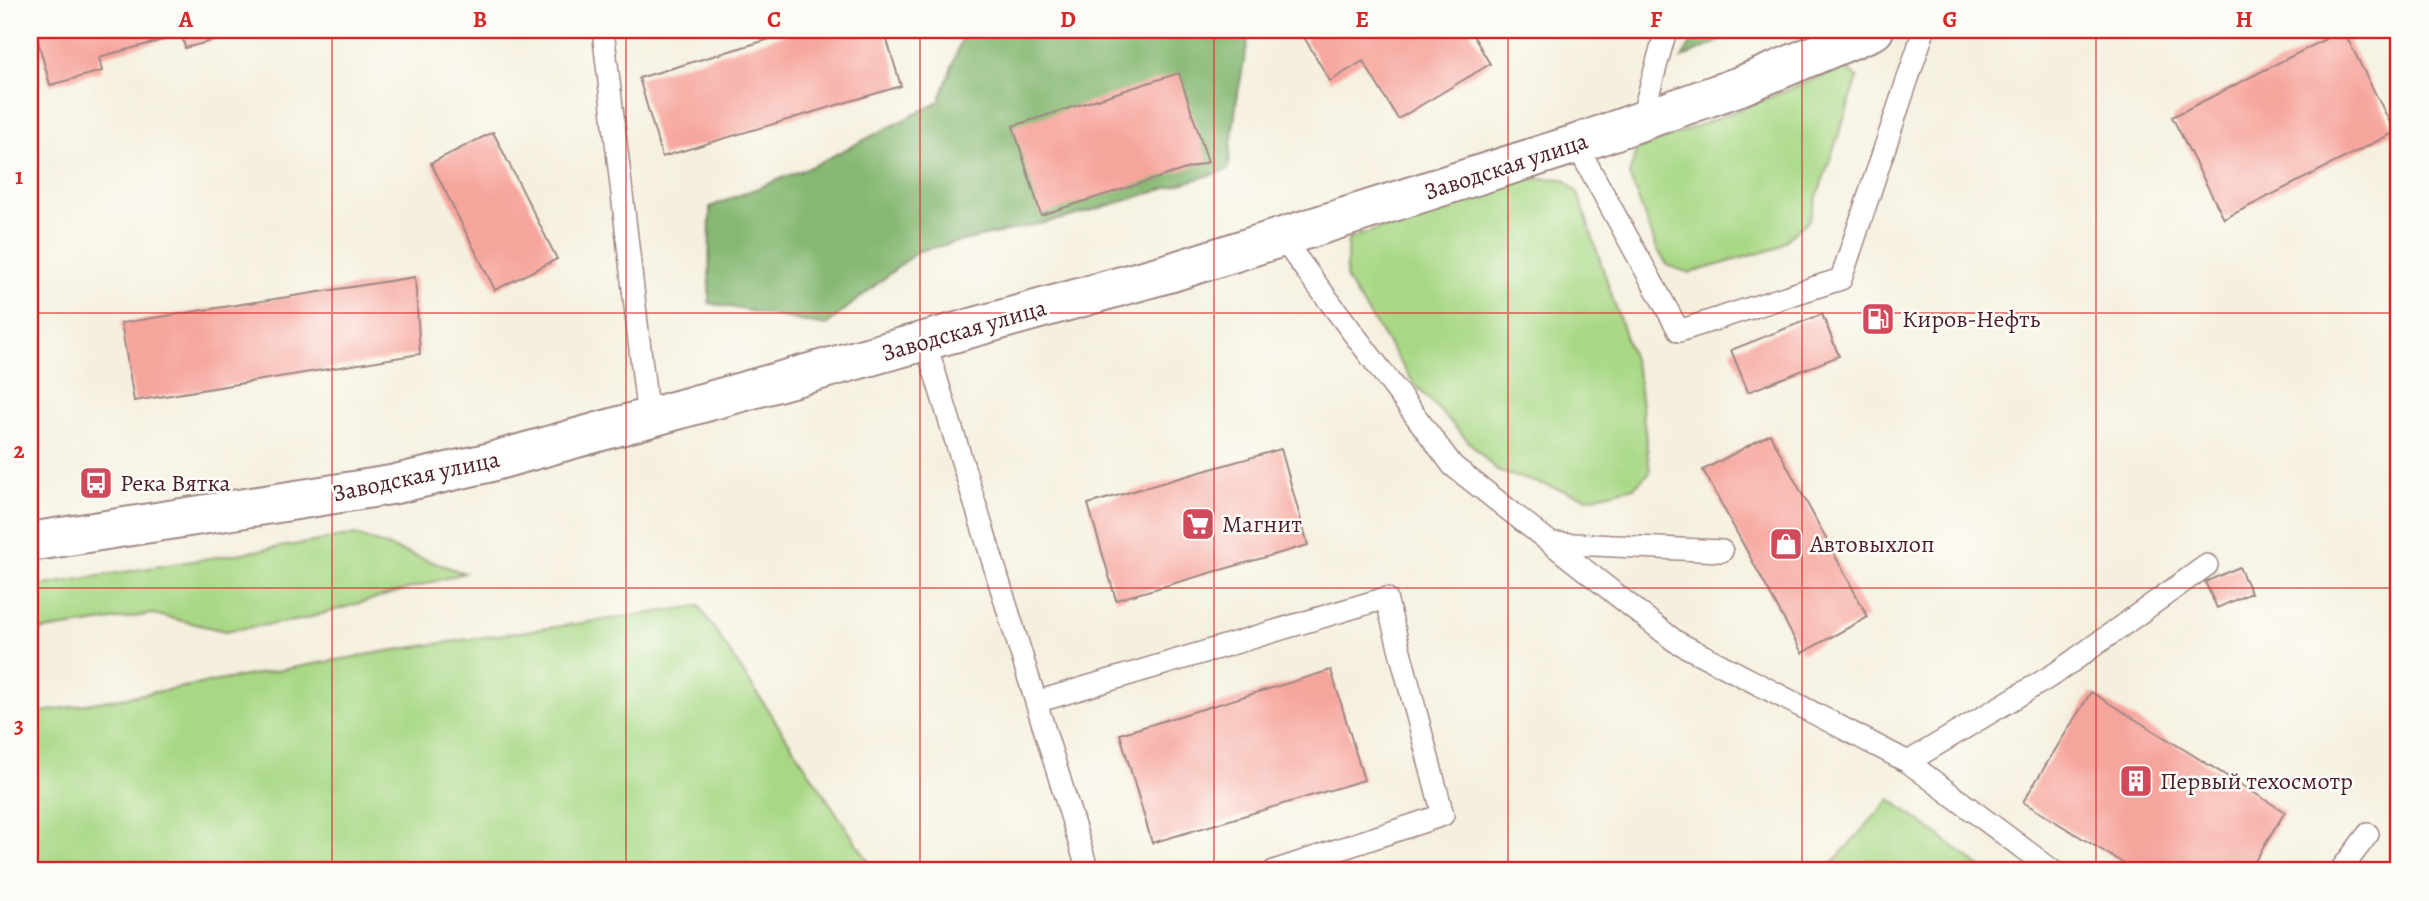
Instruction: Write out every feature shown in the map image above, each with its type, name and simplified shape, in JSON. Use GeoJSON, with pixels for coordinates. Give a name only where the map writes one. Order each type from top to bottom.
{"type":"FeatureCollection","features":[{"type":"Feature","properties":{"kind":"street","name":"Заводская улица"},"geometry":{"type":"LineString","coordinates":[[30,542],[391,485],[487,463],[1172,272],[1576,145],[1740,86],[1874,30]]}},
{"type":"Feature","properties":{"kind":"lane"},"geometry":{"type":"LineString","coordinates":[[603,30],[648,418]]}},
{"type":"Feature","properties":{"kind":"lane"},"geometry":{"type":"LineString","coordinates":[[1641,121],[1666,30]]}},
{"type":"Feature","properties":{"kind":"lane"},"geometry":{"type":"LineString","coordinates":[[1576,145],[1679,331],[1841,279],[1924,30]]}},
{"type":"Feature","properties":{"kind":"lane"},"geometry":{"type":"LineString","coordinates":[[1281,237],[1453,466],[1675,641],[1908,762],[2053,871]]}},
{"type":"Feature","properties":{"kind":"lane"},"geometry":{"type":"LineString","coordinates":[[925,341],[1088,871]]}},
{"type":"Feature","properties":{"kind":"lane"},"geometry":{"type":"LineString","coordinates":[[1551,543],[1722,551]]}},
{"type":"Feature","properties":{"kind":"lane"},"geometry":{"type":"LineString","coordinates":[[1908,762],[2056,673],[2207,565]]}},
{"type":"Feature","properties":{"kind":"lane"},"geometry":{"type":"LineString","coordinates":[[1036,702],[1386,598],[1443,815],[1274,871]]}},
{"type":"Feature","properties":{"kind":"lane"},"geometry":{"type":"LineString","coordinates":[[2340,871],[2368,834]]}},
{"type":"Feature","properties":{"kind":"green space"},"geometry":{"type":"Polygon","coordinates":[[[965,30],[1250,30],[1237,98],[1228,170],[1070,217],[918,251],[825,326],[709,303],[710,207],[815,165],[939,102],[965,30]]]}},
{"type":"Feature","properties":{"kind":"green space"},"geometry":{"type":"Polygon","coordinates":[[[1699,30],[1744,30],[1682,58],[1699,30]]]}},
{"type":"Feature","properties":{"kind":"green space"},"geometry":{"type":"Polygon","coordinates":[[[1845,67],[1858,78],[1809,220],[1777,248],[1690,273],[1668,266],[1657,249],[1629,175],[1637,150],[1845,67]]]}},
{"type":"Feature","properties":{"kind":"green space"},"geometry":{"type":"Polygon","coordinates":[[[1533,178],[1564,179],[1578,193],[1638,375],[1650,472],[1634,487],[1589,498],[1497,471],[1415,385],[1346,279],[1348,239],[1533,178]]]}},
{"type":"Feature","properties":{"kind":"green space"},"geometry":{"type":"Polygon","coordinates":[[[355,535],[464,573],[301,620],[225,631],[153,614],[30,632],[30,587],[355,535]]]}},
{"type":"Feature","properties":{"kind":"green space"},"geometry":{"type":"Polygon","coordinates":[[[699,606],[875,871],[30,871],[30,714],[388,651],[699,606]]]}},
{"type":"Feature","properties":{"kind":"green space"},"geometry":{"type":"Polygon","coordinates":[[[1890,799],[1986,871],[1825,871],[1890,799]]]}},
{"type":"Feature","properties":{"kind":"building"},"geometry":{"type":"Polygon","coordinates":[[[35,30],[233,30],[234,35],[185,48],[182,35],[99,57],[102,71],[50,85],[35,30]]]}},
{"type":"Feature","properties":{"kind":"building"},"geometry":{"type":"Polygon","coordinates":[[[800,30],[884,30],[901,86],[662,157],[639,78],[800,30]]]}},
{"type":"Feature","properties":{"kind":"building"},"geometry":{"type":"Polygon","coordinates":[[[1322,30],[1470,30],[1490,64],[1398,119],[1363,61],[1330,81],[1305,39],[1322,30]]]}},
{"type":"Feature","properties":{"kind":"building"},"geometry":{"type":"Polygon","coordinates":[[[2343,30],[2395,132],[2224,219],[2172,117],[2343,30]]]}},
{"type":"Feature","properties":{"kind":"building"},"geometry":{"type":"Polygon","coordinates":[[[1179,73],[1208,162],[1041,215],[1013,126],[1179,73]]]}},
{"type":"Feature","properties":{"kind":"building"},"geometry":{"type":"Polygon","coordinates":[[[493,132],[557,259],[495,290],[431,163],[493,132]]]}},
{"type":"Feature","properties":{"kind":"building"},"geometry":{"type":"Polygon","coordinates":[[[415,277],[420,354],[134,401],[121,323],[415,277]]]}},
{"type":"Feature","properties":{"kind":"building"},"geometry":{"type":"Polygon","coordinates":[[[1822,314],[1839,356],[1748,392],[1731,350],[1822,314]]]}},
{"type":"Feature","properties":{"kind":"building","name":"Автовыхлоп"},"geometry":{"type":"Polygon","coordinates":[[[1770,434],[1868,617],[1802,653],[1703,470],[1770,434]]]}},
{"type":"Feature","properties":{"kind":"building","name":"Магнит"},"geometry":{"type":"Polygon","coordinates":[[[1281,449],[1308,545],[1116,600],[1088,504],[1281,449]]]}},
{"type":"Feature","properties":{"kind":"building"},"geometry":{"type":"Polygon","coordinates":[[[2239,567],[2251,593],[2217,608],[2205,582],[2239,567]]]}},
{"type":"Feature","properties":{"kind":"building"},"geometry":{"type":"Polygon","coordinates":[[[1331,670],[1364,780],[1152,843],[1120,734],[1331,670]]]}},
{"type":"Feature","properties":{"kind":"building","name":"Первый техосмотр"},"geometry":{"type":"Polygon","coordinates":[[[2091,692],[2285,812],[2249,871],[2136,871],[2023,802],[2091,692]]]}},
{"type":"Feature","properties":{"kind":"place","name":"Киров-Нефть"},"geometry":{"type":"Point","coordinates":[1878,319]}},
{"type":"Feature","properties":{"kind":"place","name":"Река Вятка"},"geometry":{"type":"Point","coordinates":[96,483]}},
{"type":"Feature","properties":{"kind":"place","name":"Магнит"},"geometry":{"type":"Point","coordinates":[1198,524]}},
{"type":"Feature","properties":{"kind":"place","name":"Автовыхлоп"},"geometry":{"type":"Point","coordinates":[1786,544]}},
{"type":"Feature","properties":{"kind":"place","name":"Первый техосмотр"},"geometry":{"type":"Point","coordinates":[2136,781]}}]}
